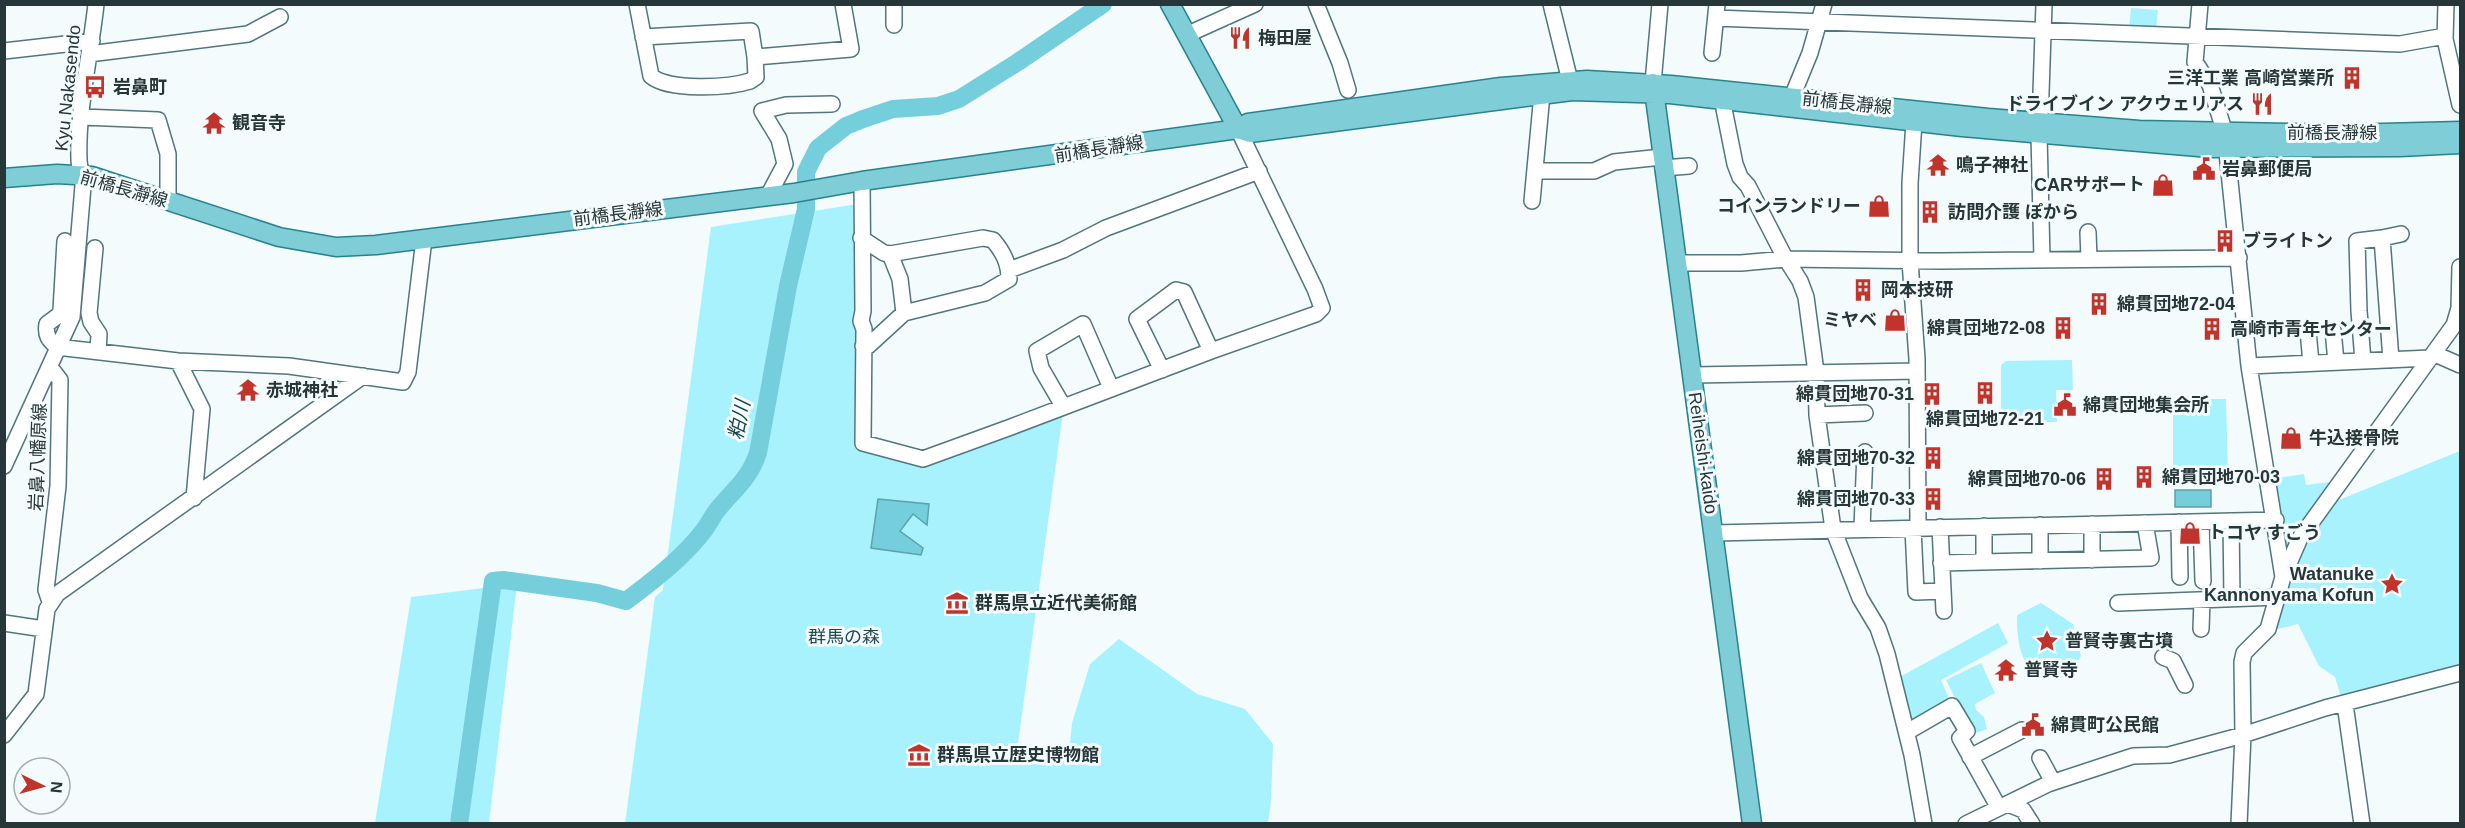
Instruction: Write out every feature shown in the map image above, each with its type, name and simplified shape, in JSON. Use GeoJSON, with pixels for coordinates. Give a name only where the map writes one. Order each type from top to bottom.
{"type":"FeatureCollection","features":[{"type":"Feature","properties":{"kind":"main road"},"geometry":{"type":"LineString","coordinates":[[1170,4],[1238,129]]}},
{"type":"Feature","properties":{"kind":"main road","name":"前橋長瀞線"},"geometry":{"type":"LineString","coordinates":[[4,178],[57,174],[83,175],[257,230],[309,243],[336,247],[376,245],[794,194],[862,182],[1238,129],[1248,123],[1501,87],[1587,80],[1653,88],[1726,101],[1914,122],[2139,130],[2226,141],[2460,144]]}},
{"type":"Feature","properties":{"kind":"main road","name":"前橋長瀞線"},"geometry":{"type":"LineString","coordinates":[[1238,129],[1250,133],[1542,94],[1653,88],[1792,97],[2039,128]]}},
{"type":"Feature","properties":{"kind":"main road","name":"Reiheishi-kaido"},"geometry":{"type":"LineString","coordinates":[[1653,88],[1752,824]]}},
{"type":"Feature","properties":{"kind":"main road","name":"前橋長瀞線"},"geometry":{"type":"LineString","coordinates":[[2226,141],[2345,134],[2460,131]]}},
{"type":"Feature","properties":{"kind":"street","name":"Kyu Nakasendo"},"geometry":{"type":"LineString","coordinates":[[83,175],[79,160],[82,117],[96,4]]}},
{"type":"Feature","properties":{"kind":"street"},"geometry":{"type":"LineString","coordinates":[[637,4],[643,38],[651,76],[658,81],[700,87],[746,82],[756,77],[751,31],[643,38]]}},
{"type":"Feature","properties":{"kind":"street"},"geometry":{"type":"LineString","coordinates":[[755,57],[851,49],[843,4]]}},
{"type":"Feature","properties":{"kind":"street"},"geometry":{"type":"LineString","coordinates":[[894,4],[894,25]]}},
{"type":"Feature","properties":{"kind":"street"},"geometry":{"type":"LineString","coordinates":[[1186,35],[1255,4]]}},
{"type":"Feature","properties":{"kind":"street"},"geometry":{"type":"LineString","coordinates":[[1316,4],[1340,63],[1348,90]]}},
{"type":"Feature","properties":{"kind":"street"},"geometry":{"type":"LineString","coordinates":[[1551,4],[1570,81]]}},
{"type":"Feature","properties":{"kind":"street"},"geometry":{"type":"LineString","coordinates":[[1653,88],[1660,4]]}},
{"type":"Feature","properties":{"kind":"street"},"geometry":{"type":"LineString","coordinates":[[1792,97],[1810,53],[1824,4]]}},
{"type":"Feature","properties":{"kind":"street"},"geometry":{"type":"LineString","coordinates":[[2042,259],[2039,128],[2044,4]]}},
{"type":"Feature","properties":{"kind":"street"},"geometry":{"type":"LineString","coordinates":[[2200,4],[2199,28],[2195,36],[2195,62],[2210,85],[2226,141],[2249,366],[2276,520],[2283,577]]}},
{"type":"Feature","properties":{"kind":"street"},"geometry":{"type":"LineString","coordinates":[[2446,4],[2460,105]]}},
{"type":"Feature","properties":{"kind":"street"},"geometry":{"type":"LineString","coordinates":[[1712,53],[1716,11],[1820,22],[2400,44],[2450,38]]}},
{"type":"Feature","properties":{"kind":"street"},"geometry":{"type":"LineString","coordinates":[[4,51],[91,48],[248,34],[280,17]]}},
{"type":"Feature","properties":{"kind":"street"},"geometry":{"type":"LineString","coordinates":[[1532,201],[1542,94]]}},
{"type":"Feature","properties":{"kind":"street"},"geometry":{"type":"LineString","coordinates":[[1726,101],[1724,109],[1740,177],[1748,186],[1800,281],[1806,297],[1833,529],[1860,598],[1878,628],[1884,645],[1907,732],[1924,824]]}},
{"type":"Feature","properties":{"kind":"street"},"geometry":{"type":"LineString","coordinates":[[768,196],[785,164],[779,139],[762,111],[786,105],[832,104]]}},
{"type":"Feature","properties":{"kind":"street"},"geometry":{"type":"LineString","coordinates":[[82,117],[158,120],[168,154],[168,200]]}},
{"type":"Feature","properties":{"kind":"street"},"geometry":{"type":"LineString","coordinates":[[1914,122],[1910,183],[1910,261],[1917,371],[1916,592],[1943,591]]}},
{"type":"Feature","properties":{"kind":"street"},"geometry":{"type":"LineString","coordinates":[[862,182],[863,443],[923,459],[1011,428],[1210,351],[1317,314],[1322,308],[1238,129]]}},
{"type":"Feature","properties":{"kind":"street"},"geometry":{"type":"LineString","coordinates":[[1535,171],[1594,171],[1614,162],[1689,166]]}},
{"type":"Feature","properties":{"kind":"street"},"geometry":{"type":"LineString","coordinates":[[1009,270],[1063,250],[1106,228],[1259,171]]}},
{"type":"Feature","properties":{"kind":"street"},"geometry":{"type":"LineString","coordinates":[[4,466],[72,317],[83,175]]}},
{"type":"Feature","properties":{"kind":"street"},"geometry":{"type":"LineString","coordinates":[[2088,232],[2089,259]]}},
{"type":"Feature","properties":{"kind":"street"},"geometry":{"type":"LineString","coordinates":[[2363,361],[2357,241],[2401,234]]}},
{"type":"Feature","properties":{"kind":"street"},"geometry":{"type":"LineString","coordinates":[[861,238],[890,254],[983,238],[993,240],[1004,254],[1009,270],[1009,279],[986,293],[904,313],[868,346],[863,346]]}},
{"type":"Feature","properties":{"kind":"street"},"geometry":{"type":"LineString","coordinates":[[2382,238],[2391,360]]}},
{"type":"Feature","properties":{"kind":"street"},"geometry":{"type":"LineString","coordinates":[[65,241],[61,310],[59,315],[47,324],[46,330],[48,339],[57,347],[178,362],[289,366],[403,382],[407,379],[424,239]]}},
{"type":"Feature","properties":{"kind":"street"},"geometry":{"type":"LineString","coordinates":[[95,248],[89,313],[91,322],[99,334],[98,352]]}},
{"type":"Feature","properties":{"kind":"street"},"geometry":{"type":"LineString","coordinates":[[890,254],[900,279],[904,313]]}},
{"type":"Feature","properties":{"kind":"street"},"geometry":{"type":"LineString","coordinates":[[1678,262],[1741,263],[1786,259],[1910,261],[2239,258]]}},
{"type":"Feature","properties":{"kind":"street"},"geometry":{"type":"LineString","coordinates":[[2239,824],[2244,653],[2268,629],[2283,577],[2300,538],[2454,324],[2459,308],[2460,267]]}},
{"type":"Feature","properties":{"kind":"street"},"geometry":{"type":"LineString","coordinates":[[1162,370],[1137,319],[1176,290],[1184,292],[1210,351]]}},
{"type":"Feature","properties":{"kind":"street"},"geometry":{"type":"LineString","coordinates":[[1063,406],[1041,368],[1037,351],[1083,324],[1111,388]]}},
{"type":"Feature","properties":{"kind":"street"},"geometry":{"type":"LineString","coordinates":[[2333,330],[2336,362]]}},
{"type":"Feature","properties":{"kind":"street"},"geometry":{"type":"LineString","coordinates":[[2308,331],[2311,363]]}},
{"type":"Feature","properties":{"kind":"street"},"geometry":{"type":"LineString","coordinates":[[2249,366],[2433,356],[2460,365]]}},
{"type":"Feature","properties":{"kind":"street"},"geometry":{"type":"LineString","coordinates":[[178,362],[202,409],[194,498]]}},
{"type":"Feature","properties":{"kind":"street","name":"岩鼻八幡原線"},"geometry":{"type":"LineString","coordinates":[[4,735],[36,694],[47,609],[50,602],[46,590],[58,486],[60,380],[50,367]]}},
{"type":"Feature","properties":{"kind":"street"},"geometry":{"type":"LineString","coordinates":[[1693,375],[1917,371]]}},
{"type":"Feature","properties":{"kind":"street"},"geometry":{"type":"LineString","coordinates":[[50,602],[57,594],[363,376]]}},
{"type":"Feature","properties":{"kind":"street"},"geometry":{"type":"LineString","coordinates":[[1818,415],[1865,413]]}},
{"type":"Feature","properties":{"kind":"street"},"geometry":{"type":"LineString","coordinates":[[1862,528],[1865,452]]}},
{"type":"Feature","properties":{"kind":"street"},"geometry":{"type":"LineString","coordinates":[[1714,533],[2276,520]]}},
{"type":"Feature","properties":{"kind":"street"},"geometry":{"type":"LineString","coordinates":[[2231,521],[2232,599]]}},
{"type":"Feature","properties":{"kind":"street"},"geometry":{"type":"LineString","coordinates":[[2179,522],[2180,577]]}},
{"type":"Feature","properties":{"kind":"street"},"geometry":{"type":"LineString","coordinates":[[2201,522],[2203,581]]}},
{"type":"Feature","properties":{"kind":"street"},"geometry":{"type":"LineString","coordinates":[[1941,563],[2151,558],[2145,523]]}},
{"type":"Feature","properties":{"kind":"street"},"geometry":{"type":"LineString","coordinates":[[2092,524],[2092,560]]}},
{"type":"Feature","properties":{"kind":"street"},"geometry":{"type":"LineString","coordinates":[[2040,525],[2040,561]]}},
{"type":"Feature","properties":{"kind":"street"},"geometry":{"type":"LineString","coordinates":[[1984,526],[1984,562]]}},
{"type":"Feature","properties":{"kind":"street"},"geometry":{"type":"LineString","coordinates":[[1940,527],[1944,611]]}},
{"type":"Feature","properties":{"kind":"street"},"geometry":{"type":"LineString","coordinates":[[2118,603],[2278,597]]}},
{"type":"Feature","properties":{"kind":"street"},"geometry":{"type":"LineString","coordinates":[[2201,629],[2202,600]]}},
{"type":"Feature","properties":{"kind":"street"},"geometry":{"type":"LineString","coordinates":[[4,623],[44,629]]}},
{"type":"Feature","properties":{"kind":"street"},"geometry":{"type":"LineString","coordinates":[[2163,657],[2173,661],[2185,685]]}},
{"type":"Feature","properties":{"kind":"street"},"geometry":{"type":"LineString","coordinates":[[1966,824],[2053,782],[2133,756],[2169,755],[2243,735],[2325,708],[2458,675]]}},
{"type":"Feature","properties":{"kind":"street"},"geometry":{"type":"LineString","coordinates":[[2345,704],[2362,824]]}},
{"type":"Feature","properties":{"kind":"street"},"geometry":{"type":"LineString","coordinates":[[1907,732],[1952,706],[1967,731],[1960,738],[2003,806],[2023,810],[2032,824]]}},
{"type":"Feature","properties":{"kind":"street"},"geometry":{"type":"LineString","coordinates":[[1970,757],[2022,730]]}},
{"type":"Feature","properties":{"kind":"street"},"geometry":{"type":"LineString","coordinates":[[2040,758],[2053,782]]}},
{"type":"Feature","properties":{"kind":"green space"},"geometry":{"type":"Polygon","coordinates":[[[2131,8],[2158,10],[2156,30],[2129,28],[2131,8]]]}},
{"type":"Feature","properties":{"kind":"green space","name":"群馬の森"},"geometry":{"type":"Polygon","coordinates":[[[858,204],[858,446],[924,463],[1063,412],[1017,751],[1068,762],[1072,723],[1090,664],[1119,639],[1197,694],[1245,709],[1273,744],[1268,823],[625,824],[655,597],[663,590],[711,227],[858,204]]]}},
{"type":"Feature","properties":{"kind":"green space"},"geometry":{"type":"Polygon","coordinates":[[[2072,360],[2073,390],[2056,390],[2057,422],[2003,422],[2001,420],[2001,365],[2006,361],[2072,360]]]}},
{"type":"Feature","properties":{"kind":"green space"},"geometry":{"type":"Polygon","coordinates":[[[2173,399],[2226,399],[2228,475],[2173,475],[2173,399]]]}},
{"type":"Feature","properties":{"kind":"green space"},"geometry":{"type":"Polygon","coordinates":[[[2460,451],[2460,668],[2342,700],[2335,677],[2319,666],[2298,624],[2273,630],[2284,598],[2270,479],[2304,474],[2306,485],[2337,481],[2329,504],[2460,451]]]}},
{"type":"Feature","properties":{"kind":"green space"},"geometry":{"type":"Polygon","coordinates":[[[517,584],[489,823],[375,823],[411,597],[517,584]]]}},
{"type":"Feature","properties":{"kind":"green space"},"geometry":{"type":"Polygon","coordinates":[[[2041,603],[2073,624],[2081,656],[2072,673],[2043,675],[2028,665],[2024,658],[2019,642],[2017,615],[2041,603]]]}},
{"type":"Feature","properties":{"kind":"green space"},"geometry":{"type":"Polygon","coordinates":[[[1998,623],[2008,643],[1941,680],[1950,701],[1909,725],[1898,678],[1998,623]]]}},
{"type":"Feature","properties":{"kind":"green space"},"geometry":{"type":"Polygon","coordinates":[[[1981,663],[1995,693],[1975,704],[1976,710],[1984,717],[1987,729],[1973,734],[1946,680],[1981,663]]]}},
{"type":"Feature","properties":{"kind":"shaded area"},"geometry":{"type":"Polygon","coordinates":[[[2175,490],[2211,490],[2211,507],[2175,507],[2175,490]]]}},
{"type":"Feature","properties":{"kind":"shaded area"},"geometry":{"type":"Polygon","coordinates":[[[878,499],[929,504],[927,525],[913,514],[900,531],[923,548],[921,555],[871,548],[878,499]]]}},
{"type":"Feature","properties":{"kind":"waterway","name":"粕川"},"geometry":{"type":"LineString","coordinates":[[459,824],[493,581],[503,580],[597,593],[626,601],[688,549],[750,471],[758,453],[788,286],[806,209],[806,172],[818,148],[846,126],[863,119],[893,109],[938,106],[959,99],[1103,4]]}},
{"type":"Feature","properties":{"kind":"place","name":"梅田屋"},"geometry":{"type":"Point","coordinates":[1240,38]}},
{"type":"Feature","properties":{"kind":"place","name":"三洋工業 高崎営業所"},"geometry":{"type":"Point","coordinates":[2352,78]}},
{"type":"Feature","properties":{"kind":"place","name":"岩鼻町"},"geometry":{"type":"Point","coordinates":[95,87]}},
{"type":"Feature","properties":{"kind":"place","name":"ドライブイン アクウェリアス"},"geometry":{"type":"Point","coordinates":[2262,104]}},
{"type":"Feature","properties":{"kind":"place","name":"観音寺"},"geometry":{"type":"Point","coordinates":[214,123]}},
{"type":"Feature","properties":{"kind":"place","name":"鳴子神社"},"geometry":{"type":"Point","coordinates":[1938,165]}},
{"type":"Feature","properties":{"kind":"place","name":"岩鼻郵便局"},"geometry":{"type":"Point","coordinates":[2204,169]}},
{"type":"Feature","properties":{"kind":"place","name":"CARサポート"},"geometry":{"type":"Point","coordinates":[2163,185]}},
{"type":"Feature","properties":{"kind":"place","name":"コインランドリー"},"geometry":{"type":"Point","coordinates":[1879,206]}},
{"type":"Feature","properties":{"kind":"place","name":"訪問介護 ぽから"},"geometry":{"type":"Point","coordinates":[1930,212]}},
{"type":"Feature","properties":{"kind":"place","name":"ブライトン"},"geometry":{"type":"Point","coordinates":[2225,241]}},
{"type":"Feature","properties":{"kind":"place","name":"岡本技研"},"geometry":{"type":"Point","coordinates":[1863,290]}},
{"type":"Feature","properties":{"kind":"place","name":"綿貫団地72-04"},"geometry":{"type":"Point","coordinates":[2099,304]}},
{"type":"Feature","properties":{"kind":"place","name":"ミヤベ"},"geometry":{"type":"Point","coordinates":[1895,320]}},
{"type":"Feature","properties":{"kind":"place","name":"綿貫団地72-08"},"geometry":{"type":"Point","coordinates":[2063,328]}},
{"type":"Feature","properties":{"kind":"place","name":"高崎市青年センター"},"geometry":{"type":"Point","coordinates":[2212,329]}},
{"type":"Feature","properties":{"kind":"place","name":"赤城神社"},"geometry":{"type":"Point","coordinates":[248,390]}},
{"type":"Feature","properties":{"kind":"place","name":"綿貫団地72-21"},"geometry":{"type":"Point","coordinates":[1985,393]}},
{"type":"Feature","properties":{"kind":"place","name":"綿貫団地70-31"},"geometry":{"type":"Point","coordinates":[1932,394]}},
{"type":"Feature","properties":{"kind":"place","name":"綿貫団地集会所"},"geometry":{"type":"Point","coordinates":[2065,405]}},
{"type":"Feature","properties":{"kind":"place","name":"牛込接骨院"},"geometry":{"type":"Point","coordinates":[2291,438]}},
{"type":"Feature","properties":{"kind":"place","name":"綿貫団地70-32"},"geometry":{"type":"Point","coordinates":[1933,458]}},
{"type":"Feature","properties":{"kind":"place","name":"綿貫団地70-03"},"geometry":{"type":"Point","coordinates":[2144,477]}},
{"type":"Feature","properties":{"kind":"place","name":"綿貫団地70-06"},"geometry":{"type":"Point","coordinates":[2104,479]}},
{"type":"Feature","properties":{"kind":"place","name":"綿貫団地70-33"},"geometry":{"type":"Point","coordinates":[1933,499]}},
{"type":"Feature","properties":{"kind":"place","name":"トコヤ すごう"},"geometry":{"type":"Point","coordinates":[2190,533]}},
{"type":"Feature","properties":{"kind":"place","name":"Watanuke Kannonyama Kofun"},"geometry":{"type":"Point","coordinates":[2392,584]}},
{"type":"Feature","properties":{"kind":"place","name":"群馬県立近代美術館"},"geometry":{"type":"Point","coordinates":[957,603]}},
{"type":"Feature","properties":{"kind":"place","name":"普賢寺裏古墳"},"geometry":{"type":"Point","coordinates":[2047,641]}},
{"type":"Feature","properties":{"kind":"place","name":"普賢寺"},"geometry":{"type":"Point","coordinates":[2006,670]}},
{"type":"Feature","properties":{"kind":"place","name":"綿貫町公民館"},"geometry":{"type":"Point","coordinates":[2033,725]}},
{"type":"Feature","properties":{"kind":"place","name":"群馬県立歴史博物館"},"geometry":{"type":"Point","coordinates":[919,755]}}]}
